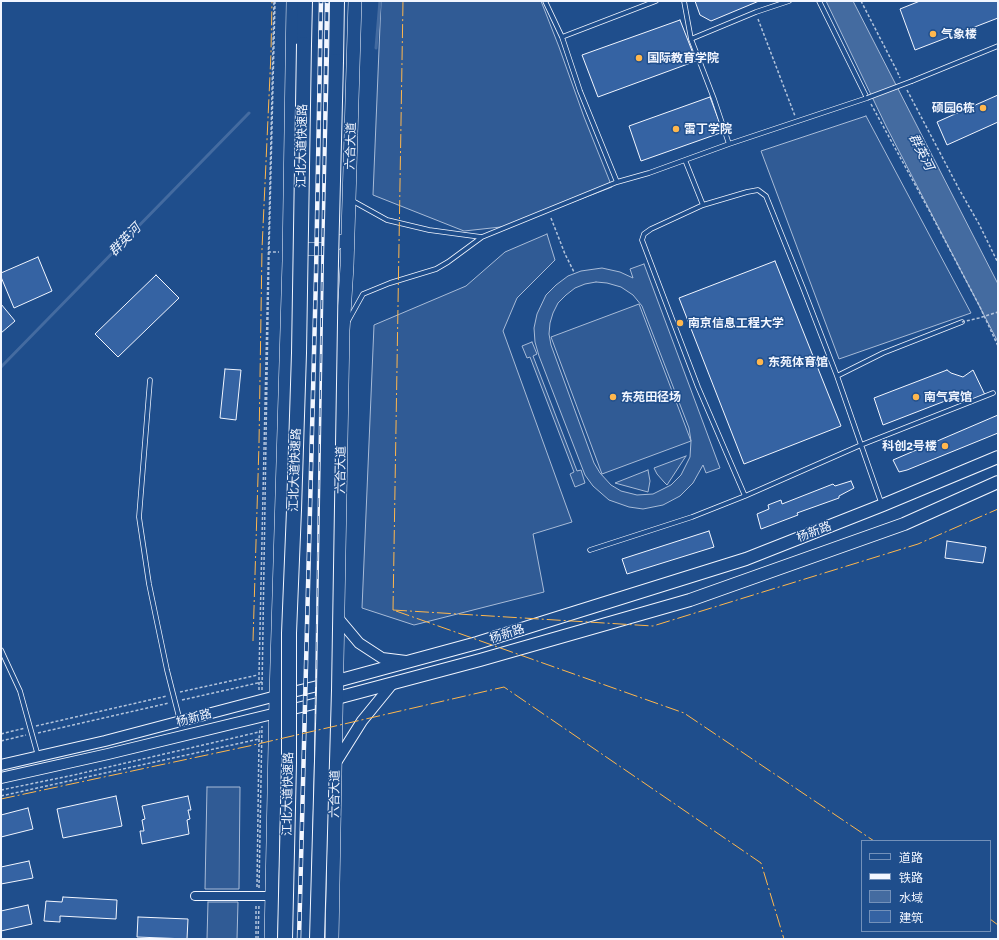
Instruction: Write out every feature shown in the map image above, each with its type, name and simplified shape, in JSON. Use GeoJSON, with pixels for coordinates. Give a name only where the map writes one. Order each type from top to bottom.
{"type":"FeatureCollection","features":[{"type":"Feature","properties":{"kind":"highway","name":"江北大道快速路"},"geometry":{"type":"LineString","coordinates":[[285,939],[290,763],[289,632],[299,353],[305,1]]}},
{"type":"Feature","properties":{"kind":"highway"},"geometry":{"type":"LineString","coordinates":[[318,939],[337,1]]}},
{"type":"Feature","properties":{"kind":"main road"},"geometry":{"type":"LineString","coordinates":[[271,939],[276,696],[289,236],[293,1]]}},
{"type":"Feature","properties":{"kind":"main road","name":"六合大道"},"geometry":{"type":"LineString","coordinates":[[332,939],[343,330],[348,237],[356,1]]}},
{"type":"Feature","properties":{"kind":"main road"},"geometry":{"type":"LineString","coordinates":[[289,236],[304,249],[328,249],[348,237]]}},
{"type":"Feature","properties":{"kind":"main road","name":"杨新路"},"geometry":{"type":"LineString","coordinates":[[337,681],[485,641],[746,559],[883,505],[998,457]]}},
{"type":"Feature","properties":{"kind":"main road","name":"杨新路"},"geometry":{"type":"LineString","coordinates":[[337,698],[487,658],[690,600],[904,524],[998,482]]}},
{"type":"Feature","properties":{"kind":"street"},"geometry":{"type":"LineString","coordinates":[[338,618],[359,643],[382,658],[410,662]]}},
{"type":"Feature","properties":{"kind":"street","name":"杨新路"},"geometry":{"type":"LineString","coordinates":[[1,765],[105,741],[337,681]]}},
{"type":"Feature","properties":{"kind":"street"},"geometry":{"type":"LineString","coordinates":[[335,764],[362,721],[393,683]]}},
{"type":"Feature","properties":{"kind":"street","name":"杨新路"},"geometry":{"type":"LineString","coordinates":[[1,778],[108,754],[337,698]]}},
{"type":"Feature","properties":{"kind":"street"},"geometry":{"type":"LineString","coordinates":[[195,896],[272,896]]}},
{"type":"Feature","properties":{"kind":"lane"},"geometry":{"type":"LineString","coordinates":[[545,1],[562,37],[580,91],[616,182]]}},
{"type":"Feature","properties":{"kind":"lane"},"geometry":{"type":"LineString","coordinates":[[562,37],[656,1]]}},
{"type":"Feature","properties":{"kind":"lane"},"geometry":{"type":"LineString","coordinates":[[684,1],[691,39],[714,99],[729,144]]}},
{"type":"Feature","properties":{"kind":"lane"},"geometry":{"type":"LineString","coordinates":[[691,39],[756,12],[789,1]]}},
{"type":"Feature","properties":{"kind":"lane"},"geometry":{"type":"LineString","coordinates":[[819,1],[867,98]]}},
{"type":"Feature","properties":{"kind":"lane"},"geometry":{"type":"LineString","coordinates":[[343,330],[363,294],[390,283],[436,269],[482,237],[616,182],[649,173],[729,144],[867,98],[998,46]]}},
{"type":"Feature","properties":{"kind":"lane"},"geometry":{"type":"LineString","coordinates":[[684,160],[703,205]]}},
{"type":"Feature","properties":{"kind":"lane"},"geometry":{"type":"LineString","coordinates":[[745,496],[698,387],[642,240],[644,234],[651,228],[703,205],[758,190],[766,196],[803,288],[837,376],[883,505]]}},
{"type":"Feature","properties":{"kind":"lane"},"geometry":{"type":"LineString","coordinates":[[349,199],[387,220],[429,230],[482,237]]}},
{"type":"Feature","properties":{"kind":"lane"},"geometry":{"type":"LineString","coordinates":[[837,376],[883,353],[962,322]]}},
{"type":"Feature","properties":{"kind":"lane"},"geometry":{"type":"LineString","coordinates":[[150,380],[139,517],[149,584],[180,721]]}},
{"type":"Feature","properties":{"kind":"lane"},"geometry":{"type":"LineString","coordinates":[[590,550],[692,517],[745,496],[861,445],[993,393]]}},
{"type":"Feature","properties":{"kind":"lane"},"geometry":{"type":"LineString","coordinates":[[1,650],[20,692],[38,757]]}},
{"type":"Feature","properties":{"kind":"path"},"geometry":{"type":"LineString","coordinates":[[261,700],[263,682],[269,252],[275,1]]}},
{"type":"Feature","properties":{"kind":"path"},"geometry":{"type":"LineString","coordinates":[[261,700],[259,674],[275,1]]}},
{"type":"Feature","properties":{"kind":"path"},"geometry":{"type":"LineString","coordinates":[[861,1],[900,79],[979,224],[998,263]]}},
{"type":"Feature","properties":{"kind":"path"},"geometry":{"type":"LineString","coordinates":[[756,12],[797,122]]}},
{"type":"Feature","properties":{"kind":"path"},"geometry":{"type":"LineString","coordinates":[[867,98],[933,218],[980,307],[998,346]]}},
{"type":"Feature","properties":{"kind":"path"},"geometry":{"type":"LineString","coordinates":[[551,218],[565,254],[574,272]]}},
{"type":"Feature","properties":{"kind":"path"},"geometry":{"type":"LineString","coordinates":[[269,252],[285,252]]}},
{"type":"Feature","properties":{"kind":"path"},"geometry":{"type":"LineString","coordinates":[[962,322],[998,312]]}},
{"type":"Feature","properties":{"kind":"path"},"geometry":{"type":"LineString","coordinates":[[1,734],[259,674]]}},
{"type":"Feature","properties":{"kind":"path"},"geometry":{"type":"LineString","coordinates":[[1,741],[263,682]]}},
{"type":"Feature","properties":{"kind":"path"},"geometry":{"type":"LineString","coordinates":[[257,939],[261,716]]}},
{"type":"Feature","properties":{"kind":"path"},"geometry":{"type":"LineString","coordinates":[[258,896],[259,739],[261,732]]}},
{"type":"Feature","properties":{"kind":"path"},"geometry":{"type":"LineString","coordinates":[[1,790],[74,775],[261,732]]}},
{"type":"Feature","properties":{"kind":"path"},"geometry":{"type":"LineString","coordinates":[[1,796],[259,739]]}},
{"type":"Feature","properties":{"kind":"shaded area"},"geometry":{"type":"Polygon","coordinates":[[[381,1],[541,1],[612,187],[510,226],[464,231],[373,195],[381,1]]]}},
{"type":"Feature","properties":{"kind":"shaded area"},"geometry":{"type":"Polygon","coordinates":[[[866,116],[971,313],[839,359],[761,151],[866,116]]]}},
{"type":"Feature","properties":{"kind":"shaded area"},"geometry":{"type":"Polygon","coordinates":[[[547,234],[555,260],[517,298],[503,331],[572,522],[533,534],[544,592],[414,625],[362,608],[374,325],[466,286],[505,252],[547,234]]]}},
{"type":"Feature","properties":{"kind":"shaded area"},"geometry":{"type":"Polygon","coordinates":[[[644,264],[720,468],[706,473],[703,465],[693,483],[680,496],[663,505],[643,509],[629,507],[609,500],[593,486],[585,475],[539,356],[535,342],[534,328],[537,314],[546,295],[568,276],[581,271],[602,268],[620,272],[633,278],[630,269],[644,264]],[[596,282],[575,288],[558,303],[550,323],[549,334],[551,345],[594,463],[600,473],[611,485],[621,491],[637,495],[653,494],[671,485],[681,475],[690,457],[691,441],[689,428],[642,306],[633,295],[621,287],[607,283],[596,282]]]}},
{"type":"Feature","properties":{"kind":"shaded area"},"geometry":{"type":"Polygon","coordinates":[[[639,304],[691,441],[602,474],[551,337],[639,304]]]}},
{"type":"Feature","properties":{"kind":"shaded area"},"geometry":{"type":"Polygon","coordinates":[[[532,342],[537,354],[533,356],[577,471],[581,470],[585,483],[575,487],[570,474],[574,472],[530,357],[527,358],[522,346],[532,342]]]}},
{"type":"Feature","properties":{"kind":"shaded area"},"geometry":{"type":"Polygon","coordinates":[[[686,456],[667,485],[657,474],[654,468],[686,456]]]}},
{"type":"Feature","properties":{"kind":"shaded area"},"geometry":{"type":"Polygon","coordinates":[[[648,470],[650,481],[648,492],[615,483],[648,470]]]}},
{"type":"Feature","properties":{"kind":"shaded area"},"geometry":{"type":"Polygon","coordinates":[[[207,787],[240,787],[239,889],[205,889],[207,787]]]}},
{"type":"Feature","properties":{"kind":"shaded area"},"geometry":{"type":"Polygon","coordinates":[[[208,902],[238,902],[237,939],[207,939],[208,902]]]}},
{"type":"Feature","properties":{"kind":"water"},"geometry":{"type":"Polygon","coordinates":[[[826,1],[853,1],[998,284],[998,342],[886,126],[826,1]]]}},
{"type":"Feature","properties":{"kind":"building"},"geometry":{"type":"Polygon","coordinates":[[[695,1],[759,1],[711,21],[700,15],[695,1]]]}},
{"type":"Feature","properties":{"kind":"building","name":"气象楼"},"geometry":{"type":"Polygon","coordinates":[[[920,1],[998,1],[998,18],[915,50],[900,9],[920,1]]]}},
{"type":"Feature","properties":{"kind":"building","name":"国际教育学院"},"geometry":{"type":"Polygon","coordinates":[[[680,20],[696,61],[598,97],[582,55],[680,20]]]}},
{"type":"Feature","properties":{"kind":"building","name":"硕园6栋"},"geometry":{"type":"Polygon","coordinates":[[[998,95],[998,122],[947,145],[937,122],[998,95]]]}},
{"type":"Feature","properties":{"kind":"building","name":"雷丁学院"},"geometry":{"type":"Polygon","coordinates":[[[710,97],[723,132],[641,161],[629,126],[710,97]]]}},
{"type":"Feature","properties":{"kind":"building"},"geometry":{"type":"Polygon","coordinates":[[[38,257],[52,291],[14,308],[1,277],[1,273],[38,257]]]}},
{"type":"Feature","properties":{"kind":"building","name":"东苑体育馆"},"geometry":{"type":"Polygon","coordinates":[[[775,261],[841,426],[744,464],[679,298],[775,261]]]}},
{"type":"Feature","properties":{"kind":"building"},"geometry":{"type":"Polygon","coordinates":[[[156,275],[179,298],[118,357],[95,334],[156,275]]]}},
{"type":"Feature","properties":{"kind":"building"},"geometry":{"type":"Polygon","coordinates":[[[1,304],[15,321],[1,333],[1,304]]]}},
{"type":"Feature","properties":{"kind":"building"},"geometry":{"type":"Polygon","coordinates":[[[225,369],[241,370],[236,420],[220,418],[225,369]]]}},
{"type":"Feature","properties":{"kind":"building","name":"南气宾馆"},"geometry":{"type":"Polygon","coordinates":[[[947,370],[963,377],[973,370],[985,395],[963,404],[958,396],[883,425],[874,398],[947,370]]]}},
{"type":"Feature","properties":{"kind":"building","name":"科创2号楼"},"geometry":{"type":"Polygon","coordinates":[[[998,415],[998,433],[907,470],[899,472],[893,460],[998,415]]]}},
{"type":"Feature","properties":{"kind":"building"},"geometry":{"type":"Polygon","coordinates":[[[851,481],[854,488],[839,496],[839,498],[797,513],[798,515],[761,529],[757,514],[769,509],[768,505],[781,500],[782,504],[833,484],[835,486],[851,481]]]}},
{"type":"Feature","properties":{"kind":"building"},"geometry":{"type":"Polygon","coordinates":[[[709,531],[714,547],[627,574],[622,559],[709,531]]]}},
{"type":"Feature","properties":{"kind":"building"},"geometry":{"type":"Polygon","coordinates":[[[947,541],[986,547],[983,563],[945,558],[947,541]]]}},
{"type":"Feature","properties":{"kind":"building"},"geometry":{"type":"Polygon","coordinates":[[[116,796],[122,826],[63,838],[57,809],[116,796]]]}},
{"type":"Feature","properties":{"kind":"building"},"geometry":{"type":"Polygon","coordinates":[[[188,796],[191,810],[188,810],[190,819],[187,820],[189,834],[142,844],[140,831],[144,831],[142,820],[145,819],[142,806],[188,796]]]}},
{"type":"Feature","properties":{"kind":"building"},"geometry":{"type":"Polygon","coordinates":[[[28,808],[33,829],[1,837],[1,815],[28,808]]]}},
{"type":"Feature","properties":{"kind":"building"},"geometry":{"type":"Polygon","coordinates":[[[29,861],[33,878],[1,884],[1,867],[29,861]]]}},
{"type":"Feature","properties":{"kind":"building"},"geometry":{"type":"Polygon","coordinates":[[[63,897],[117,900],[116,919],[60,916],[60,922],[44,921],[46,901],[62,902],[63,897]]]}},
{"type":"Feature","properties":{"kind":"building"},"geometry":{"type":"Polygon","coordinates":[[[28,905],[32,924],[1,931],[1,911],[28,905]]]}},
{"type":"Feature","properties":{"kind":"building"},"geometry":{"type":"Polygon","coordinates":[[[138,917],[188,919],[187,939],[137,937],[138,917]]]}},
{"type":"Feature","properties":{"kind":"waterway","name":"群英河"},"geometry":{"type":"LineString","coordinates":[[376,48],[380,1]]}},
{"type":"Feature","properties":{"kind":"waterway","name":"群英河"},"geometry":{"type":"LineString","coordinates":[[1,367],[249,113]]}},
{"type":"Feature","properties":{"kind":"railway"},"geometry":{"type":"LineString","coordinates":[[299,939],[316,275],[321,1]]}},
{"type":"Feature","properties":{"kind":"railway"},"geometry":{"type":"LineString","coordinates":[[312,939],[316,778],[327,1]]}},
{"type":"Feature","properties":{"kind":"power"},"geometry":{"type":"LineString","coordinates":[[253,641],[259,444],[262,249],[272,1]]}},
{"type":"Feature","properties":{"kind":"power"},"geometry":{"type":"LineString","coordinates":[[393,610],[403,1]]}},
{"type":"Feature","properties":{"kind":"power"},"geometry":{"type":"LineString","coordinates":[[393,610],[653,626],[918,544],[998,509]]}},
{"type":"Feature","properties":{"kind":"power"},"geometry":{"type":"LineString","coordinates":[[396,611],[684,713],[873,840]]}},
{"type":"Feature","properties":{"kind":"power"},"geometry":{"type":"LineString","coordinates":[[1,799],[249,746],[504,687],[761,863],[784,939]]}},
{"type":"Feature","properties":{"kind":"power"},"geometry":{"type":"LineString","coordinates":[[991,920],[998,925]]}},
{"type":"Feature","properties":{"kind":"place","name":"气象楼"},"geometry":{"type":"Point","coordinates":[933,34]}},
{"type":"Feature","properties":{"kind":"place","name":"国际教育学院"},"geometry":{"type":"Point","coordinates":[639,58]}},
{"type":"Feature","properties":{"kind":"place","name":"硕园6栋"},"geometry":{"type":"Point","coordinates":[983,108]}},
{"type":"Feature","properties":{"kind":"place","name":"雷丁学院"},"geometry":{"type":"Point","coordinates":[676,129]}},
{"type":"Feature","properties":{"kind":"place","name":"南京信息工程大学"},"geometry":{"type":"Point","coordinates":[680,323]}},
{"type":"Feature","properties":{"kind":"place","name":"东苑体育馆"},"geometry":{"type":"Point","coordinates":[760,362]}},
{"type":"Feature","properties":{"kind":"place","name":"东苑田径场"},"geometry":{"type":"Point","coordinates":[613,397]}},
{"type":"Feature","properties":{"kind":"place","name":"南气宾馆"},"geometry":{"type":"Point","coordinates":[916,397]}},
{"type":"Feature","properties":{"kind":"place","name":"科创2号楼"},"geometry":{"type":"Point","coordinates":[945,446]}}]}
